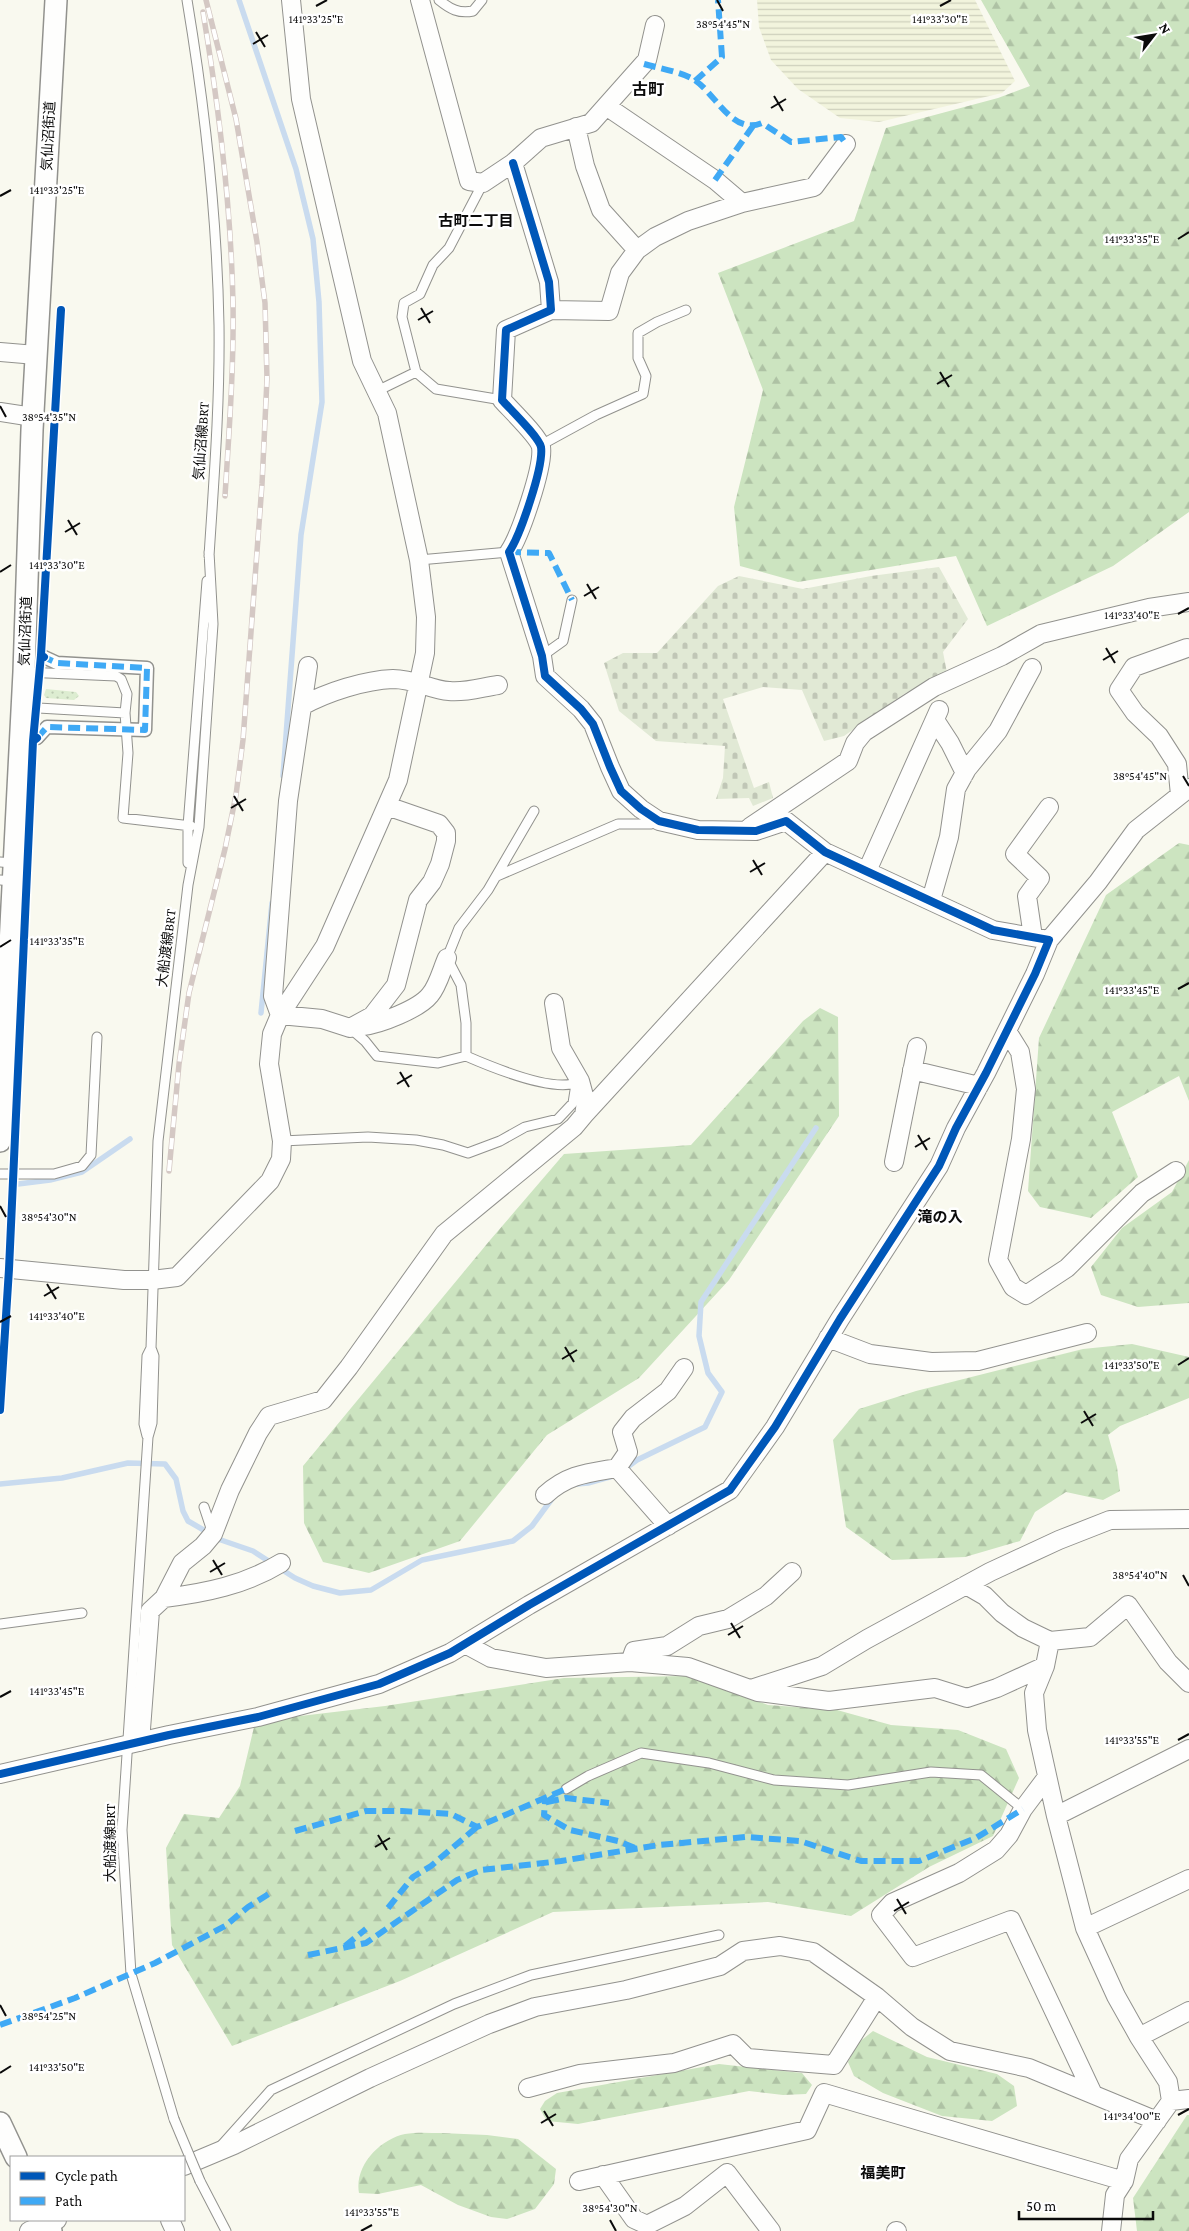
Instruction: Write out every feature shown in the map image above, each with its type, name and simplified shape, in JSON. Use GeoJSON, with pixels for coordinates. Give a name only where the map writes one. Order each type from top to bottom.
{"type":"FeatureCollection","features":[{"type":"Feature","properties":{"kind":"street","name":"気仙沼街道"},"geometry":{"type":"LineString","coordinates":[[0,1141],[6,871],[24,672],[33,417],[56,0]]}},
{"type":"Feature","properties":{"kind":"street"},"geometry":{"type":"LineString","coordinates":[[0,1268],[124,1280],[152,1280],[177,1277],[270,1181],[281,1159],[282,1140],[269,1064],[272,1034],[280,1015],[325,946],[398,780],[425,654],[426,617],[419,560],[387,413],[362,362],[301,99],[290,0]]}},
{"type":"Feature","properties":{"kind":"street"},"geometry":{"type":"LineString","coordinates":[[420,0],[469,181],[483,183],[513,163],[542,138],[591,123],[647,60],[655,25]]}},
{"type":"Feature","properties":{"kind":"street"},"geometry":{"type":"LineString","coordinates":[[606,106],[715,180],[742,203]]}},
{"type":"Feature","properties":{"kind":"street"},"geometry":{"type":"LineString","coordinates":[[576,127],[586,166],[601,210],[638,250]]}},
{"type":"Feature","properties":{"kind":"street"},"geometry":{"type":"LineString","coordinates":[[846,144],[814,187],[742,203],[688,221],[655,237],[638,250],[620,273],[609,311],[551,310],[506,330],[502,400],[524,423],[541,445],[538,470],[517,541],[509,552],[542,656],[545,676],[581,708],[594,724],[621,791],[641,810],[659,821],[698,830],[756,831],[786,821],[825,852],[994,930],[1041,939]]}},
{"type":"Feature","properties":{"kind":"street"},"geometry":{"type":"LineString","coordinates":[[513,163],[549,282],[551,310]]}},
{"type":"Feature","properties":{"kind":"street"},"geometry":{"type":"LineString","coordinates":[[0,352],[36,356]]}},
{"type":"Feature","properties":{"kind":"street"},"geometry":{"type":"LineString","coordinates":[[0,412],[33,417]]}},
{"type":"Feature","properties":{"kind":"street"},"geometry":{"type":"LineString","coordinates":[[744,831],[848,761],[864,732],[934,687],[1002,656],[1041,634],[1149,608],[1189,602]]}},
{"type":"Feature","properties":{"kind":"street"},"geometry":{"type":"LineString","coordinates":[[0,1774],[258,1717],[379,1684],[450,1653],[529,1605],[730,1490],[775,1427],[828,1338],[939,1166],[956,1128],[1007,1031],[1041,939],[1098,882],[1136,830],[1185,791],[1177,764],[1159,736],[1135,713],[1119,690],[1134,667],[1187,648]]}},
{"type":"Feature","properties":{"kind":"street"},"geometry":{"type":"LineString","coordinates":[[36,738],[47,727],[145,730],[147,668],[57,664],[44,657]]}},
{"type":"Feature","properties":{"kind":"street"},"geometry":{"type":"LineString","coordinates":[[280,1015],[273,996],[288,801],[308,666]]}},
{"type":"Feature","properties":{"kind":"street"},"geometry":{"type":"LineString","coordinates":[[931,900],[949,838],[956,789],[965,772],[998,731],[1032,668]]}},
{"type":"Feature","properties":{"kind":"street"},"geometry":{"type":"LineString","coordinates":[[302,706],[320,696],[355,686],[393,679],[419,682],[449,691],[498,685]]}},
{"type":"Feature","properties":{"kind":"street"},"geometry":{"type":"LineString","coordinates":[[867,871],[937,715],[965,772]]}},
{"type":"Feature","properties":{"kind":"street"},"geometry":{"type":"LineString","coordinates":[[350,1028],[372,1016],[396,985],[418,900],[432,882],[440,864],[446,841],[446,832],[438,824],[387,806]]}},
{"type":"Feature","properties":{"kind":"street"},"geometry":{"type":"LineString","coordinates":[[1041,939],[1027,896],[1040,878],[1015,854],[1049,807]]}},
{"type":"Feature","properties":{"kind":"street"},"geometry":{"type":"LineString","coordinates":[[134,1743],[150,1611],[164,1598],[182,1563],[209,1539],[230,1490],[269,1416],[324,1400],[350,1368],[444,1234],[574,1127],[825,852]]}},
{"type":"Feature","properties":{"kind":"street"},"geometry":{"type":"LineString","coordinates":[[280,1015],[322,1019],[350,1028],[376,1025],[408,1010],[430,994],[447,958]]}},
{"type":"Feature","properties":{"kind":"street"},"geometry":{"type":"LineString","coordinates":[[554,1003],[561,1048],[586,1103],[584,1114]]}},
{"type":"Feature","properties":{"kind":"street"},"geometry":{"type":"LineString","coordinates":[[1007,1031],[1020,1052],[1026,1089],[1021,1139],[998,1260],[1013,1286],[1026,1295],[1067,1268],[1142,1193],[1176,1171]]}},
{"type":"Feature","properties":{"kind":"street"},"geometry":{"type":"LineString","coordinates":[[894,1162],[917,1047]]}},
{"type":"Feature","properties":{"kind":"street"},"geometry":{"type":"LineString","coordinates":[[912,1070],[979,1086]]}},
{"type":"Feature","properties":{"kind":"street"},"geometry":{"type":"LineString","coordinates":[[828,1338],[870,1354],[940,1362],[978,1361],[1087,1333]]}},
{"type":"Feature","properties":{"kind":"street"},"geometry":{"type":"LineString","coordinates":[[619,1471],[628,1452],[622,1432],[633,1418],[668,1391],[684,1368]]}},
{"type":"Feature","properties":{"kind":"street"},"geometry":{"type":"LineString","coordinates":[[619,1471],[668,1526]]}},
{"type":"Feature","properties":{"kind":"street"},"geometry":{"type":"LineString","coordinates":[[545,1495],[557,1484],[573,1476],[619,1471]]}},
{"type":"Feature","properties":{"kind":"street"},"geometry":{"type":"LineString","coordinates":[[750,1689],[822,1666],[866,1639],[990,1572],[1059,1540],[1110,1520],[1189,1519]]}},
{"type":"Feature","properties":{"kind":"street"},"geometry":{"type":"LineString","coordinates":[[164,1598],[204,1594],[262,1575],[281,1563]]}},
{"type":"Feature","properties":{"kind":"street"},"geometry":{"type":"LineString","coordinates":[[630,1662],[634,1651],[666,1646],[699,1626],[728,1619],[766,1596],[792,1572]]}},
{"type":"Feature","properties":{"kind":"street"},"geometry":{"type":"LineString","coordinates":[[966,1585],[985,1596],[1002,1613],[1023,1628],[1050,1641],[1090,1637],[1128,1605],[1168,1662],[1189,1683]]}},
{"type":"Feature","properties":{"kind":"street"},"geometry":{"type":"LineString","coordinates":[[1050,1641],[1045,1666],[1034,1693],[1037,1730],[1056,1816],[1086,1928],[1116,1996],[1139,2037],[1168,2082],[1171,2101],[1129,2158],[1124,2180],[1114,2195],[1111,2231]]}},
{"type":"Feature","properties":{"kind":"street"},"geometry":{"type":"LineString","coordinates":[[465,1644],[491,1658],[546,1668],[630,1662],[688,1667],[750,1689],[829,1701],[935,1688],[967,1698],[997,1688],[1045,1666]]}},
{"type":"Feature","properties":{"kind":"street"},"geometry":{"type":"LineString","coordinates":[[1056,1816],[1189,1749]]}},
{"type":"Feature","properties":{"kind":"street"},"geometry":{"type":"LineString","coordinates":[[1047,1777],[1024,1809],[1009,1835],[996,1850],[959,1873],[892,1903],[881,1915],[913,1956],[1011,1920],[1093,2094]]}},
{"type":"Feature","properties":{"kind":"street"},"geometry":{"type":"LineString","coordinates":[[1086,1928],[1189,1879]]}},
{"type":"Feature","properties":{"kind":"street"},"geometry":{"type":"LineString","coordinates":[[185,2166],[489,2024],[535,2007],[626,1990],[720,1966],[743,1952],[780,1946],[813,1952],[877,1997],[912,2027],[950,2051],[1029,2068],[1157,2121]]}},
{"type":"Feature","properties":{"kind":"street"},"geometry":{"type":"LineString","coordinates":[[528,2088],[580,2074],[674,2063],[733,2044],[747,2058],[834,2065],[877,1997]]}},
{"type":"Feature","properties":{"kind":"street"},"geometry":{"type":"LineString","coordinates":[[1139,2037],[1189,2011]]}},
{"type":"Feature","properties":{"kind":"street"},"geometry":{"type":"LineString","coordinates":[[579,2181],[807,2130],[824,2093],[1124,2180]]}},
{"type":"Feature","properties":{"kind":"street"},"geometry":{"type":"LineString","coordinates":[[1171,2101],[1189,2099]]}},
{"type":"Feature","properties":{"kind":"street"},"geometry":{"type":"LineString","coordinates":[[0,2122],[16,2156]]}},
{"type":"Feature","properties":{"kind":"street"},"geometry":{"type":"LineString","coordinates":[[712,2150],[771,2231]]}},
{"type":"Feature","properties":{"kind":"street"},"geometry":{"type":"LineString","coordinates":[[603,2175],[634,2219],[647,2225],[685,2206],[727,2173]]}},
{"type":"Feature","properties":{"kind":"lane","name":"気仙沼線BRT"},"geometry":{"type":"LineString","coordinates":[[188,0],[208,137],[217,270],[218,393],[209,552],[188,826],[188,885]]}},
{"type":"Feature","properties":{"kind":"lane"},"geometry":{"type":"LineString","coordinates":[[439,0],[451,9],[464,13],[473,11],[482,0]]}},
{"type":"Feature","properties":{"kind":"lane"},"geometry":{"type":"LineString","coordinates":[[483,183],[449,248],[433,265],[420,294],[404,303],[402,317],[416,372],[436,389],[502,400]]}},
{"type":"Feature","properties":{"kind":"lane"},"geometry":{"type":"LineString","coordinates":[[541,445],[596,415],[643,394],[646,376],[638,358],[638,333],[657,322],[686,310]]}},
{"type":"Feature","properties":{"kind":"lane"},"geometry":{"type":"LineString","coordinates":[[377,391],[416,372]]}},
{"type":"Feature","properties":{"kind":"lane","name":"大船渡線BRT"},"geometry":{"type":"LineString","coordinates":[[209,552],[213,624],[199,828],[188,885],[158,1141],[151,1348],[147,1356],[144,1424],[148,1437],[134,1743],[122,1830],[131,1974],[174,2119],[200,2180],[226,2231]]}},
{"type":"Feature","properties":{"kind":"lane"},"geometry":{"type":"LineString","coordinates":[[419,560],[509,552]]}},
{"type":"Feature","properties":{"kind":"lane"},"geometry":{"type":"LineString","coordinates":[[542,656],[564,641],[572,600]]}},
{"type":"Feature","properties":{"kind":"lane"},"geometry":{"type":"LineString","coordinates":[[24,672],[116,676],[121,678],[127,694],[125,713],[128,752],[123,818],[199,828]]}},
{"type":"Feature","properties":{"kind":"lane"},"geometry":{"type":"LineString","coordinates":[[21,708],[125,713]]}},
{"type":"Feature","properties":{"kind":"lane"},"geometry":{"type":"LineString","coordinates":[[466,1056],[466,1023],[461,985],[447,958],[459,928],[497,876],[534,811]]}},
{"type":"Feature","properties":{"kind":"lane"},"geometry":{"type":"LineString","coordinates":[[497,876],[618,824],[651,824],[659,821]]}},
{"type":"Feature","properties":{"kind":"lane"},"geometry":{"type":"LineString","coordinates":[[282,1140],[368,1137],[434,1143],[468,1153],[500,1141],[525,1127],[558,1119],[573,1103],[578,1082],[556,1084],[517,1076],[466,1056],[438,1063],[377,1056],[365,1041],[350,1028]]}},
{"type":"Feature","properties":{"kind":"lane"},"geometry":{"type":"LineString","coordinates":[[0,1174],[54,1174],[82,1166],[91,1156],[97,1037]]}},
{"type":"Feature","properties":{"kind":"lane"},"geometry":{"type":"LineString","coordinates":[[204,1507],[209,1539]]}},
{"type":"Feature","properties":{"kind":"lane"},"geometry":{"type":"LineString","coordinates":[[0,1624],[82,1613]]}},
{"type":"Feature","properties":{"kind":"lane"},"geometry":{"type":"LineString","coordinates":[[566,1789],[588,1776],[641,1753],[709,1763],[774,1780],[848,1785],[931,1772],[981,1775],[1024,1809]]}},
{"type":"Feature","properties":{"kind":"lane"},"geometry":{"type":"LineString","coordinates":[[213,2154],[271,2090],[454,2004],[531,1975],[719,1935]]}},
{"type":"Feature","properties":{"kind":"green space"},"geometry":{"type":"Polygon","coordinates":[[[757,0],[975,0],[1015,81],[1002,93],[879,122],[840,118],[798,89],[771,60],[759,27],[757,0]]]}},
{"type":"Feature","properties":{"kind":"green space"},"geometry":{"type":"Polygon","coordinates":[[[981,0],[1189,0],[1189,512],[1113,566],[987,626],[956,556],[798,582],[740,566],[734,507],[763,390],[718,273],[854,221],[886,128],[998,98],[1030,86],[981,0]]]}},
{"type":"Feature","properties":{"kind":"green space"},"geometry":{"type":"Polygon","coordinates":[[[939,567],[968,619],[943,652],[947,673],[904,694],[844,736],[824,741],[802,690],[763,687],[723,699],[754,788],[769,782],[773,798],[753,806],[749,798],[716,799],[723,778],[725,746],[656,741],[619,711],[604,663],[623,653],[657,653],[718,586],[739,576],[803,589],[871,576],[939,567]]]}},
{"type":"Feature","properties":{"kind":"green space"},"geometry":{"type":"Polygon","coordinates":[[[46,689],[76,692],[79,696],[74,700],[46,698],[44,695],[46,689]]]}},
{"type":"Feature","properties":{"kind":"green space"},"geometry":{"type":"Polygon","coordinates":[[[1179,843],[1189,845],[1189,1101],[1179,1076],[1112,1112],[1138,1177],[1091,1218],[1040,1207],[1028,1191],[1039,1038],[1106,895],[1179,843]]]}},
{"type":"Feature","properties":{"kind":"green space"},"geometry":{"type":"Polygon","coordinates":[[[820,1008],[838,1017],[839,1116],[729,1280],[639,1378],[547,1435],[460,1541],[369,1573],[323,1562],[304,1523],[303,1466],[564,1154],[691,1145],[803,1021],[820,1008]]]}},
{"type":"Feature","properties":{"kind":"green space"},"geometry":{"type":"Polygon","coordinates":[[[1189,1160],[1189,1303],[1138,1307],[1101,1295],[1091,1267],[1122,1228],[1172,1192],[1189,1160]]]}},
{"type":"Feature","properties":{"kind":"green space"},"geometry":{"type":"Polygon","coordinates":[[[1132,1344],[1189,1357],[1189,1398],[1120,1426],[1108,1435],[1117,1467],[1120,1491],[1103,1500],[1066,1492],[1035,1512],[1020,1541],[965,1557],[892,1560],[846,1527],[833,1440],[859,1409],[916,1391],[1083,1349],[1132,1344]]]}},
{"type":"Feature","properties":{"kind":"green space"},"geometry":{"type":"Polygon","coordinates":[[[687,1676],[768,1705],[837,1710],[891,1725],[958,1730],[1006,1749],[1019,1778],[993,1836],[929,1867],[851,1916],[768,1902],[553,1912],[400,1981],[232,2046],[172,1945],[166,1848],[184,1814],[219,1818],[240,1786],[254,1727],[275,1719],[385,1706],[564,1678],[687,1676]]]}},
{"type":"Feature","properties":{"kind":"green space"},"geometry":{"type":"Polygon","coordinates":[[[873,2031],[927,2057],[997,2074],[1014,2086],[1017,2106],[992,2121],[942,2116],[883,2093],[854,2076],[848,2062],[858,2043],[873,2031]]]}},
{"type":"Feature","properties":{"kind":"green space"},"geometry":{"type":"Polygon","coordinates":[[[719,2064],[802,2073],[812,2085],[806,2094],[783,2095],[749,2091],[578,2124],[547,2121],[540,2109],[545,2101],[557,2093],[719,2064]]]}},
{"type":"Feature","properties":{"kind":"green space"},"geometry":{"type":"Polygon","coordinates":[[[1187,2115],[1189,2115],[1189,2231],[1137,2231],[1133,2198],[1187,2115]]]}},
{"type":"Feature","properties":{"kind":"green space"},"geometry":{"type":"Polygon","coordinates":[[[405,2134],[487,2135],[518,2139],[556,2169],[554,2184],[535,2209],[507,2219],[491,2217],[458,2205],[421,2185],[378,2194],[359,2193],[361,2173],[371,2155],[378,2148],[405,2134]]]}},
{"type":"Feature","properties":{"kind":"waterway"},"geometry":{"type":"LineString","coordinates":[[239,0],[296,169],[313,239],[319,302],[322,402],[301,535],[283,776]]}},
{"type":"Feature","properties":{"kind":"waterway"},"geometry":{"type":"LineString","coordinates":[[261,1013],[272,903]]}},
{"type":"Feature","properties":{"kind":"waterway"},"geometry":{"type":"LineString","coordinates":[[622,1471],[637,1460],[705,1427],[722,1392],[708,1373],[699,1336],[701,1302],[816,1128]]}},
{"type":"Feature","properties":{"kind":"waterway"},"geometry":{"type":"LineString","coordinates":[[18,1184],[50,1180],[82,1172],[130,1139]]}},
{"type":"Feature","properties":{"kind":"waterway"},"geometry":{"type":"LineString","coordinates":[[0,1484],[62,1478],[128,1463],[165,1464],[176,1479],[183,1511],[188,1521],[221,1540],[253,1551],[295,1578],[313,1586],[340,1593],[371,1590],[422,1560],[513,1541],[532,1526],[554,1496]]}},
{"type":"Feature","properties":{"kind":"waterway"},"geometry":{"type":"LineString","coordinates":[[577,1484],[613,1476]]}},
{"type":"Feature","properties":{"kind":"railway"},"geometry":{"type":"LineString","coordinates":[[169,1171],[179,1064],[189,993],[225,849],[236,795],[243,740],[262,484],[267,379],[265,303],[257,242],[236,119],[206,0]]}},
{"type":"Feature","properties":{"kind":"railway"},"geometry":{"type":"LineString","coordinates":[[203,12],[223,157],[232,267],[233,351],[225,496]]}},
{"type":"Feature","properties":{"kind":"marked path"},"geometry":{"type":"LineString","coordinates":[[695,81],[722,57],[718,0]]}},
{"type":"Feature","properties":{"kind":"marked path"},"geometry":{"type":"LineString","coordinates":[[644,64],[676,72],[693,79],[701,85],[724,111],[742,123],[751,125],[762,123],[791,142],[841,137],[846,144]]}},
{"type":"Feature","properties":{"kind":"marked path"},"geometry":{"type":"LineString","coordinates":[[715,180],[753,126]]}},
{"type":"Feature","properties":{"kind":"marked path"},"geometry":{"type":"LineString","coordinates":[[509,552],[549,553],[572,600]]}},
{"type":"Feature","properties":{"kind":"marked path"},"geometry":{"type":"LineString","coordinates":[[37,738],[47,727],[145,730],[147,668],[57,663],[44,657]]}},
{"type":"Feature","properties":{"kind":"marked path"},"geometry":{"type":"LineString","coordinates":[[295,1831],[366,1811],[451,1814],[477,1827],[566,1789]]}},
{"type":"Feature","properties":{"kind":"marked path"},"geometry":{"type":"LineString","coordinates":[[554,1797],[545,1803],[544,1815],[570,1830],[618,1841],[635,1848]]}},
{"type":"Feature","properties":{"kind":"marked path"},"geometry":{"type":"LineString","coordinates":[[547,1802],[566,1798],[609,1803]]}},
{"type":"Feature","properties":{"kind":"marked path"},"geometry":{"type":"LineString","coordinates":[[308,1955],[366,1943],[457,1880],[481,1870],[561,1861],[659,1845],[746,1837],[800,1841],[861,1861],[919,1861],[976,1838],[1023,1809]]}},
{"type":"Feature","properties":{"kind":"marked path"},"geometry":{"type":"LineString","coordinates":[[388,1908],[413,1877],[431,1866],[477,1827]]}},
{"type":"Feature","properties":{"kind":"marked path"},"geometry":{"type":"LineString","coordinates":[[0,2025],[75,1998],[155,1963],[225,1926],[248,1907],[272,1892]]}},
{"type":"Feature","properties":{"kind":"marked path"},"geometry":{"type":"LineString","coordinates":[[345,1946],[366,1929]]}},
{"type":"Feature","properties":{"kind":"cycle path"},"geometry":{"type":"LineString","coordinates":[[0,1774],[169,1735],[258,1717],[379,1684],[450,1653],[529,1605],[730,1490],[775,1427],[840,1319],[939,1166],[956,1128],[986,1073],[1035,974],[1049,940],[993,930],[825,852],[786,821],[756,831],[698,830],[659,821],[641,809],[621,791],[593,724],[581,709],[545,676],[542,656],[509,552],[519,532],[530,501],[539,469],[541,447],[530,430],[502,400],[506,330],[551,310],[549,282],[513,163]]}},
{"type":"Feature","properties":{"kind":"cycle path"},"geometry":{"type":"LineString","coordinates":[[44,657],[41,655],[61,310]]}},
{"type":"Feature","properties":{"kind":"cycle path"},"geometry":{"type":"LineString","coordinates":[[33,741],[41,655]]}},
{"type":"Feature","properties":{"kind":"cycle path"},"geometry":{"type":"LineString","coordinates":[[0,1410],[9,1269],[33,741],[37,738]]}},
{"type":"Feature","properties":{"kind":"district","name":"古町"},"geometry":{"type":"Point","coordinates":[648,89]}},
{"type":"Feature","properties":{"kind":"district","name":"古町二丁目"},"geometry":{"type":"Point","coordinates":[476,221]}},
{"type":"Feature","properties":{"kind":"district","name":"滝の入"},"geometry":{"type":"Point","coordinates":[940,1217]}},
{"type":"Feature","properties":{"kind":"district","name":"福美町"},"geometry":{"type":"Point","coordinates":[883,2173]}}]}
